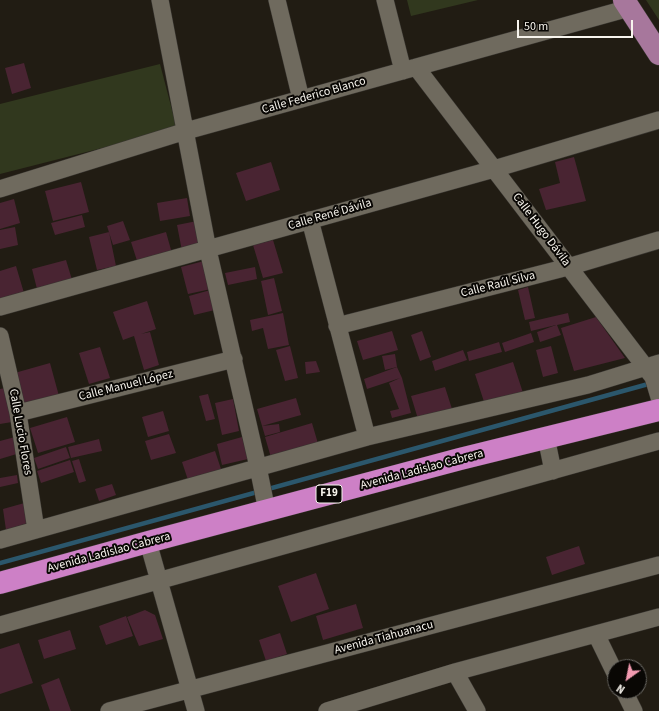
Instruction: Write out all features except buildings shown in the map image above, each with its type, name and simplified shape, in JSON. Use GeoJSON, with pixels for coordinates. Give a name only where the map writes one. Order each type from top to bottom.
{"type":"FeatureCollection","features":[{"type":"Feature","properties":{"kind":"highway","name":"Avenida Ladislao Cabrera"},"geometry":{"type":"LineString","coordinates":[[0,583],[148,542],[264,498],[546,437],[656,385]]}},
{"type":"Feature","properties":{"kind":"main road"},"geometry":{"type":"LineString","coordinates":[[626,4],[659,54]]}},
{"type":"Feature","properties":{"kind":"street"},"geometry":{"type":"LineString","coordinates":[[160,0],[208,250],[234,358],[264,498]]}},
{"type":"Feature","properties":{"kind":"street"},"geometry":{"type":"LineString","coordinates":[[277,0],[302,99]]}},
{"type":"Feature","properties":{"kind":"street"},"geometry":{"type":"LineString","coordinates":[[385,0],[409,69]]}},
{"type":"Feature","properties":{"kind":"street","name":"Calle Federico Blanco"},"geometry":{"type":"LineString","coordinates":[[0,189],[186,132],[409,69],[626,4]]}},
{"type":"Feature","properties":{"kind":"street","name":"Calle Hugo Dávila"},"geometry":{"type":"LineString","coordinates":[[409,69],[494,169],[656,385]]}},
{"type":"Feature","properties":{"kind":"street","name":"Calle René Dávila"},"geometry":{"type":"LineString","coordinates":[[0,307],[494,169],[659,120]]}},
{"type":"Feature","properties":{"kind":"street"},"geometry":{"type":"LineString","coordinates":[[310,220],[367,437]]}},
{"type":"Feature","properties":{"kind":"street","name":"Calle Raúl Silva"},"geometry":{"type":"LineString","coordinates":[[337,326],[568,267],[659,240]]}},
{"type":"Feature","properties":{"kind":"street","name":"Calle Lucio Flores"},"geometry":{"type":"LineString","coordinates":[[0,336],[18,413],[36,530]]}},
{"type":"Feature","properties":{"kind":"street","name":"Calle Manuel López"},"geometry":{"type":"LineString","coordinates":[[18,413],[234,358]]}},
{"type":"Feature","properties":{"kind":"street"},"geometry":{"type":"LineString","coordinates":[[0,540],[367,437],[588,384],[656,385]]}},
{"type":"Feature","properties":{"kind":"street"},"geometry":{"type":"LineString","coordinates":[[546,437],[553,471]]}},
{"type":"Feature","properties":{"kind":"street"},"geometry":{"type":"LineString","coordinates":[[0,625],[659,441]]}},
{"type":"Feature","properties":{"kind":"street"},"geometry":{"type":"LineString","coordinates":[[148,542],[158,582],[196,711]]}},
{"type":"Feature","properties":{"kind":"street","name":"Avenida Tiahuanacu"},"geometry":{"type":"LineString","coordinates":[[110,711],[659,565]]}},
{"type":"Feature","properties":{"kind":"street"},"geometry":{"type":"LineString","coordinates":[[333,710],[455,672],[659,617]]}},
{"type":"Feature","properties":{"kind":"street"},"geometry":{"type":"LineString","coordinates":[[596,634],[608,659]]}},
{"type":"Feature","properties":{"kind":"street"},"geometry":{"type":"LineString","coordinates":[[455,672],[477,711]]}},
{"type":"Feature","properties":{"kind":"street"},"geometry":{"type":"LineString","coordinates":[[628,699],[634,711]]}},
{"type":"Feature","properties":{"kind":"green space"},"geometry":{"type":"Polygon","coordinates":[[[407,0],[478,0],[411,16],[407,0]]]}},
{"type":"Feature","properties":{"kind":"green space"},"geometry":{"type":"Polygon","coordinates":[[[646,0],[659,0],[659,20],[646,0]]]}},
{"type":"Feature","properties":{"kind":"green space"},"geometry":{"type":"Polygon","coordinates":[[[160,64],[177,129],[0,174],[0,104],[160,64]]]}},
{"type":"Feature","properties":{"kind":"waterway"},"geometry":{"type":"LineString","coordinates":[[0,563],[652,383]]}}]}
